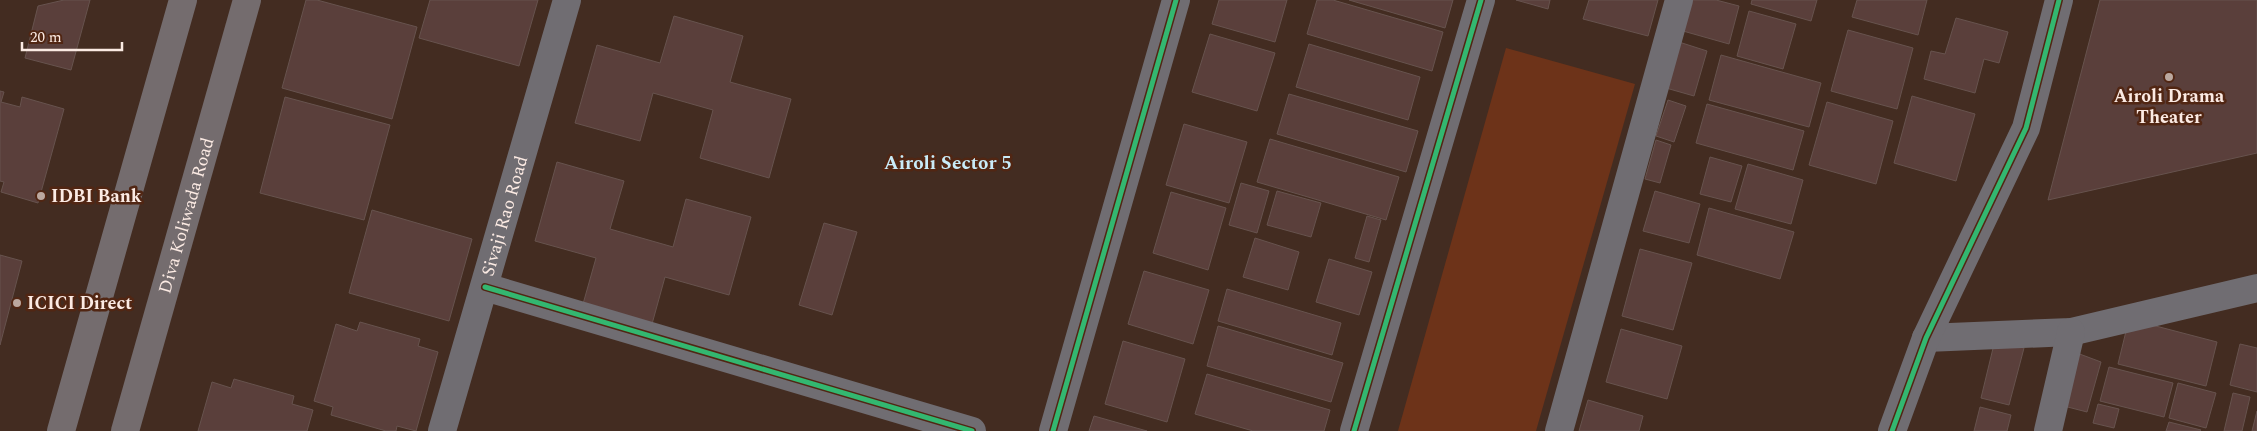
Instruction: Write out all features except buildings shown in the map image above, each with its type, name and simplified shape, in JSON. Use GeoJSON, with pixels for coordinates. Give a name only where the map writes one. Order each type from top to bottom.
{"type":"FeatureCollection","features":[{"type":"Feature","properties":{"kind":"main road"},"geometry":{"type":"LineString","coordinates":[[61,431],[183,0]]}},
{"type":"Feature","properties":{"kind":"main road","name":"Diva Koliwada Road"},"geometry":{"type":"LineString","coordinates":[[124,431],[247,0]]}},
{"type":"Feature","properties":{"kind":"street","name":"Sivaji Rao Road"},"geometry":{"type":"LineString","coordinates":[[442,431],[567,0]]}},
{"type":"Feature","properties":{"kind":"street"},"geometry":{"type":"LineString","coordinates":[[1054,431],[1176,0]]}},
{"type":"Feature","properties":{"kind":"street"},"geometry":{"type":"LineString","coordinates":[[1354,431],[1481,0]]}},
{"type":"Feature","properties":{"kind":"street"},"geometry":{"type":"LineString","coordinates":[[1558,431],[1679,0]]}},
{"type":"Feature","properties":{"kind":"street"},"geometry":{"type":"LineString","coordinates":[[1892,431],[1926,338],[2026,128],[2059,0]]}},
{"type":"Feature","properties":{"kind":"street"},"geometry":{"type":"LineString","coordinates":[[484,287],[972,431]]}},
{"type":"Feature","properties":{"kind":"street"},"geometry":{"type":"LineString","coordinates":[[1926,338],[2071,332],[2257,288]]}},
{"type":"Feature","properties":{"kind":"street"},"geometry":{"type":"LineString","coordinates":[[2048,431],[2071,332]]}},
{"type":"Feature","properties":{"kind":"shaded area"},"geometry":{"type":"Polygon","coordinates":[[[1506,48],[1635,84],[1536,431],[1398,431],[1506,48]]]}},
{"type":"Feature","properties":{"kind":"cycle path"},"geometry":{"type":"LineString","coordinates":[[1053,431],[1176,0]]}},
{"type":"Feature","properties":{"kind":"cycle path"},"geometry":{"type":"LineString","coordinates":[[1354,431],[1481,0]]}},
{"type":"Feature","properties":{"kind":"cycle path"},"geometry":{"type":"LineString","coordinates":[[1892,431],[1926,338],[2026,128],[2059,0]]}},
{"type":"Feature","properties":{"kind":"cycle path"},"geometry":{"type":"LineString","coordinates":[[485,287],[972,431]]}},
{"type":"Feature","properties":{"kind":"place","name":"Airoli Drama Theater"},"geometry":{"type":"Point","coordinates":[2169,77]}},
{"type":"Feature","properties":{"kind":"place","name":"IDBI Bank"},"geometry":{"type":"Point","coordinates":[41,196]}},
{"type":"Feature","properties":{"kind":"place","name":"ICICI Direct"},"geometry":{"type":"Point","coordinates":[17,303]}},
{"type":"Feature","properties":{"kind":"district","name":"Airoli Sector 5"},"geometry":{"type":"Point","coordinates":[948,162]}}]}
